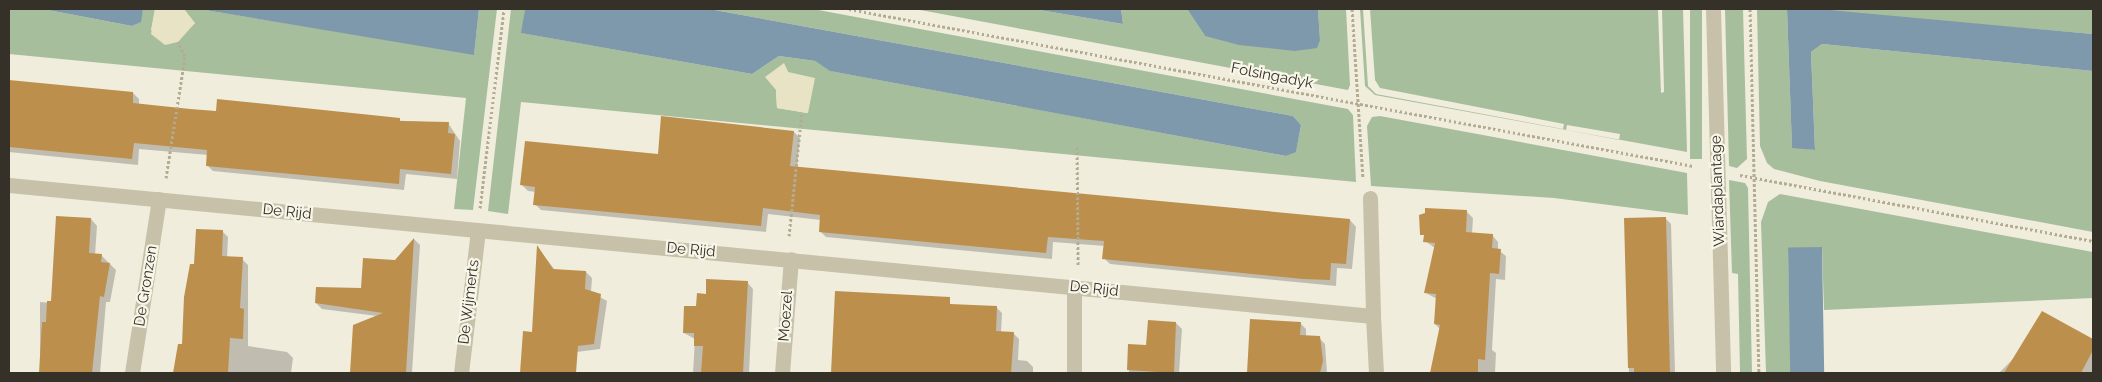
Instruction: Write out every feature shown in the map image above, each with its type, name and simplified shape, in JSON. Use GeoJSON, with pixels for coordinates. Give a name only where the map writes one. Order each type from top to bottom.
{"type":"FeatureCollection","features":[{"type":"Feature","properties":{"kind":"street","name":"Wiardaplantage"},"geometry":{"type":"LineString","coordinates":[[1713,9],[1723,373]]}},
{"type":"Feature","properties":{"kind":"street","name":"De Rijd"},"geometry":{"type":"LineString","coordinates":[[9,185],[1372,316]]}},
{"type":"Feature","properties":{"kind":"street"},"geometry":{"type":"LineString","coordinates":[[1370,198],[1372,316],[1376,373]]}},
{"type":"Feature","properties":{"kind":"street","name":"De Gronzen"},"geometry":{"type":"LineString","coordinates":[[132,373],[159,200]]}},
{"type":"Feature","properties":{"kind":"street","name":"De Wijmerts"},"geometry":{"type":"LineString","coordinates":[[461,373],[478,230]]}},
{"type":"Feature","properties":{"kind":"street","name":"Moezel"},"geometry":{"type":"LineString","coordinates":[[782,373],[791,259]]}},
{"type":"Feature","properties":{"kind":"street"},"geometry":{"type":"LineString","coordinates":[[1074,287],[1074,373]]}},
{"type":"Feature","properties":{"kind":"path"},"geometry":{"type":"LineString","coordinates":[[478,230],[504,9]]}},
{"type":"Feature","properties":{"kind":"path","name":"Folsingadyk"},"geometry":{"type":"LineString","coordinates":[[849,9],[1690,165]]}},
{"type":"Feature","properties":{"kind":"path"},"geometry":{"type":"LineString","coordinates":[[1352,9],[1363,186],[1370,198]]}},
{"type":"Feature","properties":{"kind":"path"},"geometry":{"type":"LineString","coordinates":[[1750,9],[1759,373]]}},
{"type":"Feature","properties":{"kind":"path"},"geometry":{"type":"LineString","coordinates":[[159,200],[166,182],[185,56],[178,42]]}},
{"type":"Feature","properties":{"kind":"path"},"geometry":{"type":"LineString","coordinates":[[791,259],[789,240],[802,112]]}},
{"type":"Feature","properties":{"kind":"path"},"geometry":{"type":"LineString","coordinates":[[1074,287],[1078,268],[1077,147]]}},
{"type":"Feature","properties":{"kind":"path"},"geometry":{"type":"LineString","coordinates":[[1754,178],[2093,241]]}},
{"type":"Feature","properties":{"kind":"green space"},"geometry":{"type":"Polygon","coordinates":[[[9,9],[43,9],[132,26],[140,22],[143,9],[155,9],[151,30],[195,24],[184,9],[199,9],[474,54],[479,9],[497,9],[473,210],[454,209],[466,98],[9,54],[9,9]]]}},
{"type":"Feature","properties":{"kind":"green space"},"geometry":{"type":"Polygon","coordinates":[[[511,9],[525,9],[522,33],[752,74],[779,56],[815,61],[831,71],[1286,156],[1296,151],[1301,125],[1293,116],[709,9],[813,9],[1348,109],[1353,115],[1356,182],[521,102],[508,214],[488,211],[511,9]],[[784,64],[776,90],[777,108],[807,113],[784,64]]]}},
{"type":"Feature","properties":{"kind":"green space"},"geometry":{"type":"Polygon","coordinates":[[[915,9],[1034,9],[1123,24],[1121,9],[1187,9],[1205,36],[1320,40],[1318,9],[1346,9],[1350,85],[1348,90],[915,9]]]}},
{"type":"Feature","properties":{"kind":"green space"},"geometry":{"type":"Polygon","coordinates":[[[1360,9],[1363,9],[1368,86],[1376,94],[1563,129],[1564,124],[1380,88],[1375,80],[1370,9],[1658,9],[1661,93],[1664,92],[1662,9],[1683,9],[1687,152],[1619,140],[1620,134],[1567,125],[1566,130],[1375,95],[1365,86],[1360,9]]]}},
{"type":"Feature","properties":{"kind":"green space"},"geometry":{"type":"Polygon","coordinates":[[[1690,9],[1702,9],[1702,159],[1690,159],[1690,9]]]}},
{"type":"Feature","properties":{"kind":"green space"},"geometry":{"type":"Polygon","coordinates":[[[1725,9],[1743,9],[1747,159],[1737,168],[1729,166],[1725,9]]]}},
{"type":"Feature","properties":{"kind":"green space"},"geometry":{"type":"Polygon","coordinates":[[[1757,9],[1787,9],[1792,147],[1815,150],[1811,52],[1822,44],[2093,71],[2093,232],[1820,181],[1774,169],[1767,163],[1760,146],[1757,9]]]}},
{"type":"Feature","properties":{"kind":"green space"},"geometry":{"type":"Polygon","coordinates":[[[1818,9],[2093,9],[2093,34],[1822,11],[1818,9]]]}},
{"type":"Feature","properties":{"kind":"green space"},"geometry":{"type":"Polygon","coordinates":[[[1380,116],[1687,173],[1688,215],[1554,198],[1371,186],[1367,126],[1372,117],[1380,116]]]}},
{"type":"Feature","properties":{"kind":"green space"},"geometry":{"type":"Polygon","coordinates":[[[1729,180],[1745,183],[1748,188],[1752,373],[1740,373],[1738,274],[1732,273],[1729,180]]]}},
{"type":"Feature","properties":{"kind":"green space"},"geometry":{"type":"Polygon","coordinates":[[[1780,194],[2093,252],[2093,298],[1824,310],[1822,247],[1788,250],[1791,373],[1766,373],[1761,222],[1768,202],[1780,194]]]}},
{"type":"Feature","properties":{"kind":"shaded area"},"geometry":{"type":"Polygon","coordinates":[[[155,9],[184,9],[195,23],[178,42],[165,45],[151,34],[155,9]]]}},
{"type":"Feature","properties":{"kind":"shaded area"},"geometry":{"type":"Polygon","coordinates":[[[784,63],[788,72],[815,78],[808,113],[777,108],[776,90],[765,77],[784,63]]]}},
{"type":"Feature","properties":{"kind":"water"},"geometry":{"type":"Polygon","coordinates":[[[43,9],[143,9],[141,22],[132,26],[43,9]]]}},
{"type":"Feature","properties":{"kind":"water"},"geometry":{"type":"Polygon","coordinates":[[[199,9],[479,9],[474,55],[199,9]]]}},
{"type":"Feature","properties":{"kind":"water"},"geometry":{"type":"Polygon","coordinates":[[[525,9],[709,9],[1293,116],[1301,125],[1296,152],[1286,156],[830,71],[815,61],[779,56],[752,74],[521,33],[525,9]]]}},
{"type":"Feature","properties":{"kind":"water"},"geometry":{"type":"Polygon","coordinates":[[[1034,9],[1121,9],[1123,24],[1034,9]]]}},
{"type":"Feature","properties":{"kind":"water"},"geometry":{"type":"Polygon","coordinates":[[[1187,9],[1318,9],[1320,40],[1317,48],[1295,51],[1239,45],[1205,36],[1187,9]]]}},
{"type":"Feature","properties":{"kind":"water"},"geometry":{"type":"Polygon","coordinates":[[[1787,9],[1818,9],[2093,34],[2093,71],[1822,44],[1811,52],[1815,150],[1792,148],[1787,9]]]}},
{"type":"Feature","properties":{"kind":"water"},"geometry":{"type":"Polygon","coordinates":[[[1822,247],[1824,373],[1790,373],[1788,248],[1822,247]]]}},
{"type":"Feature","properties":{"kind":"building"},"geometry":{"type":"Polygon","coordinates":[[[9,80],[133,92],[133,103],[190,109],[216,111],[217,99],[400,118],[400,121],[449,122],[448,133],[455,134],[451,174],[400,169],[399,184],[206,166],[207,150],[134,143],[132,159],[9,147],[9,80]]]}},
{"type":"Feature","properties":{"kind":"building"},"geometry":{"type":"Polygon","coordinates":[[[661,116],[794,131],[790,166],[1350,219],[1346,264],[1331,263],[1330,280],[1303,279],[1102,259],[1104,241],[1048,237],[1046,253],[819,232],[820,215],[763,208],[761,226],[533,205],[535,187],[520,185],[525,141],[658,154],[661,116]]]}},
{"type":"Feature","properties":{"kind":"building"},"geometry":{"type":"Polygon","coordinates":[[[1425,208],[1467,210],[1466,232],[1493,234],[1492,248],[1501,249],[1499,274],[1490,273],[1485,360],[1478,359],[1478,373],[1430,373],[1440,325],[1434,324],[1436,294],[1424,293],[1435,243],[1423,242],[1424,235],[1420,235],[1419,215],[1425,213],[1425,208]]]}},
{"type":"Feature","properties":{"kind":"building"},"geometry":{"type":"Polygon","coordinates":[[[56,216],[91,218],[89,253],[102,254],[101,262],[110,263],[104,297],[100,296],[92,373],[39,373],[42,322],[46,322],[47,301],[51,301],[56,216]]]}},
{"type":"Feature","properties":{"kind":"building"},"geometry":{"type":"Polygon","coordinates":[[[1666,217],[1670,373],[1634,373],[1634,368],[1628,368],[1624,218],[1666,217]]]}},
{"type":"Feature","properties":{"kind":"building"},"geometry":{"type":"Polygon","coordinates":[[[196,229],[223,230],[222,256],[243,257],[240,308],[244,309],[243,339],[230,338],[228,373],[173,373],[178,344],[182,344],[184,297],[190,264],[194,264],[196,229]]]}},
{"type":"Feature","properties":{"kind":"building"},"geometry":{"type":"Polygon","coordinates":[[[414,238],[406,373],[350,373],[353,325],[383,313],[315,303],[316,287],[361,288],[363,258],[395,260],[414,238]]]}},
{"type":"Feature","properties":{"kind":"building"},"geometry":{"type":"Polygon","coordinates":[[[537,245],[553,269],[586,271],[585,289],[601,294],[594,344],[578,346],[576,373],[520,373],[523,331],[532,332],[537,245]]]}},
{"type":"Feature","properties":{"kind":"building"},"geometry":{"type":"Polygon","coordinates":[[[706,279],[748,281],[743,373],[701,373],[703,346],[694,346],[694,333],[683,333],[684,306],[696,306],[697,293],[706,294],[706,279]]]}},
{"type":"Feature","properties":{"kind":"building"},"geometry":{"type":"Polygon","coordinates":[[[835,291],[950,297],[950,304],[997,306],[996,331],[1014,332],[1011,373],[831,373],[835,291]]]}},
{"type":"Feature","properties":{"kind":"building"},"geometry":{"type":"Polygon","coordinates":[[[2042,311],[2093,339],[2093,350],[2081,373],[2004,373],[2042,311]]]}},
{"type":"Feature","properties":{"kind":"building"},"geometry":{"type":"Polygon","coordinates":[[[1250,319],[1301,322],[1300,335],[1320,336],[1323,361],[1320,373],[1247,373],[1250,319]]]}},
{"type":"Feature","properties":{"kind":"building"},"geometry":{"type":"Polygon","coordinates":[[[1148,320],[1176,322],[1174,373],[1127,370],[1128,344],[1146,345],[1148,320]]]}}]}
